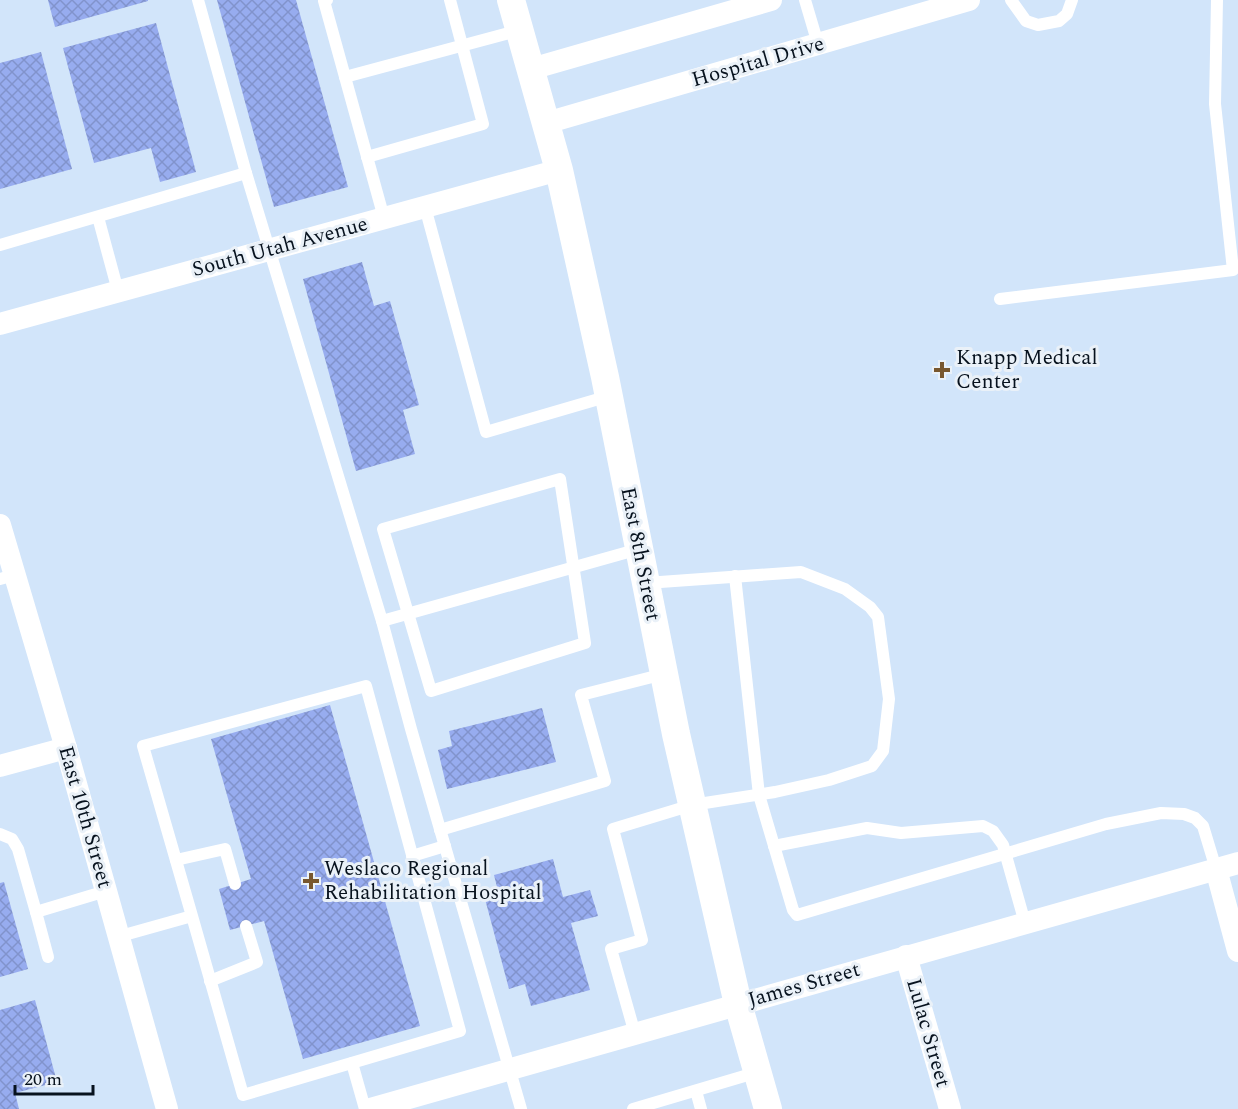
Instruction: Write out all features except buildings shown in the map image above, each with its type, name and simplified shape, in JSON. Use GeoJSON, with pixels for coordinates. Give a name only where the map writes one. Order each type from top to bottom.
{"type":"FeatureCollection","features":[{"type":"Feature","properties":{"kind":"street","name":"East 8th Street"},"geometry":{"type":"LineString","coordinates":[[511,0],[559,170],[609,396],[692,805],[738,1004],[768,1109]]}},
{"type":"Feature","properties":{"kind":"street"},"geometry":{"type":"LineString","coordinates":[[531,69],[771,0]]}},
{"type":"Feature","properties":{"kind":"street","name":"Hospital Drive"},"geometry":{"type":"LineString","coordinates":[[546,123],[969,0]]}},
{"type":"Feature","properties":{"kind":"street","name":"South Utah Avenue"},"geometry":{"type":"LineString","coordinates":[[0,324],[559,170]]}},
{"type":"Feature","properties":{"kind":"street","name":"East 10th Street"},"geometry":{"type":"LineString","coordinates":[[0,525],[7,577],[66,748],[117,937],[167,1109]]}},
{"type":"Feature","properties":{"kind":"street"},"geometry":{"type":"LineString","coordinates":[[0,766],[66,748]]}},
{"type":"Feature","properties":{"kind":"street","name":"James Street"},"geometry":{"type":"LineString","coordinates":[[368,1109],[1238,863]]}},
{"type":"Feature","properties":{"kind":"street"},"geometry":{"type":"LineString","coordinates":[[1216,869],[1238,951]]}},
{"type":"Feature","properties":{"kind":"street","name":"Lulac Street"},"geometry":{"type":"LineString","coordinates":[[906,956],[950,1109]]}},
{"type":"Feature","properties":{"kind":"lane"},"geometry":{"type":"LineString","coordinates":[[198,0],[246,173],[382,621],[521,1109]]}},
{"type":"Feature","properties":{"kind":"lane"},"geometry":{"type":"LineString","coordinates":[[327,0],[324,1],[384,218]]}},
{"type":"Feature","properties":{"kind":"lane"},"geometry":{"type":"LineString","coordinates":[[367,157],[483,124],[450,0]]}},
{"type":"Feature","properties":{"kind":"lane"},"geometry":{"type":"LineString","coordinates":[[805,0],[818,44]]}},
{"type":"Feature","properties":{"kind":"lane"},"geometry":{"type":"LineString","coordinates":[[1011,0],[1026,21],[1038,25],[1059,21],[1067,14],[1072,0]]}},
{"type":"Feature","properties":{"kind":"lane"},"geometry":{"type":"LineString","coordinates":[[999,298],[1233,270],[1215,104],[1217,0]]}},
{"type":"Feature","properties":{"kind":"lane"},"geometry":{"type":"LineString","coordinates":[[345,77],[520,30]]}},
{"type":"Feature","properties":{"kind":"lane"},"geometry":{"type":"LineString","coordinates":[[0,245],[246,173]]}},
{"type":"Feature","properties":{"kind":"lane"},"geometry":{"type":"LineString","coordinates":[[425,207],[486,432],[609,396]]}},
{"type":"Feature","properties":{"kind":"lane"},"geometry":{"type":"LineString","coordinates":[[98,217],[118,291]]}},
{"type":"Feature","properties":{"kind":"lane"},"geometry":{"type":"LineString","coordinates":[[560,479],[573,566],[585,643],[431,691],[383,529],[560,479]]}},
{"type":"Feature","properties":{"kind":"lane"},"geometry":{"type":"LineString","coordinates":[[382,621],[639,549]]}},
{"type":"Feature","properties":{"kind":"lane"},"geometry":{"type":"LineString","coordinates":[[635,1034],[611,949],[642,940],[613,829],[692,805],[759,795],[829,780],[872,766],[883,751],[889,699],[878,617],[870,607],[845,589],[801,572],[646,583]]}},
{"type":"Feature","properties":{"kind":"lane"},"geometry":{"type":"LineString","coordinates":[[735,576],[759,795],[793,910],[797,915],[1107,824],[1161,813],[1184,814],[1195,818],[1203,826],[1216,869]]}},
{"type":"Feature","properties":{"kind":"lane"},"geometry":{"type":"LineString","coordinates":[[440,830],[605,781],[581,695],[664,674]]}},
{"type":"Feature","properties":{"kind":"lane"},"geometry":{"type":"LineString","coordinates":[[366,686],[460,1031],[243,1095],[176,860],[143,746],[366,686]]}},
{"type":"Feature","properties":{"kind":"lane"},"geometry":{"type":"LineString","coordinates":[[774,846],[867,828],[901,833],[983,826],[993,831],[1003,845],[1025,923]]}},
{"type":"Feature","properties":{"kind":"lane"},"geometry":{"type":"LineString","coordinates":[[0,834],[12,839],[18,849],[48,957]]}},
{"type":"Feature","properties":{"kind":"lane"},"geometry":{"type":"LineString","coordinates":[[412,856],[445,846]]}},
{"type":"Feature","properties":{"kind":"lane"},"geometry":{"type":"LineString","coordinates":[[176,860],[225,849],[235,884]]}},
{"type":"Feature","properties":{"kind":"lane"},"geometry":{"type":"LineString","coordinates":[[36,912],[106,891]]}},
{"type":"Feature","properties":{"kind":"lane"},"geometry":{"type":"LineString","coordinates":[[117,937],[192,916]]}},
{"type":"Feature","properties":{"kind":"lane"},"geometry":{"type":"LineString","coordinates":[[210,981],[257,962],[246,926]]}},
{"type":"Feature","properties":{"kind":"lane"},"geometry":{"type":"LineString","coordinates":[[352,1063],[368,1109]]}},
{"type":"Feature","properties":{"kind":"lane"},"geometry":{"type":"LineString","coordinates":[[633,1109],[758,1072]]}},
{"type":"Feature","properties":{"kind":"lane"},"geometry":{"type":"LineString","coordinates":[[696,1090],[701,1109]]}},
{"type":"Feature","properties":{"kind":"place","name":"Knapp Medical Center"},"geometry":{"type":"Point","coordinates":[942,370]}},
{"type":"Feature","properties":{"kind":"place","name":"Weslaco Regional Rehabilitation Hospital"},"geometry":{"type":"Point","coordinates":[311,881]}}]}
